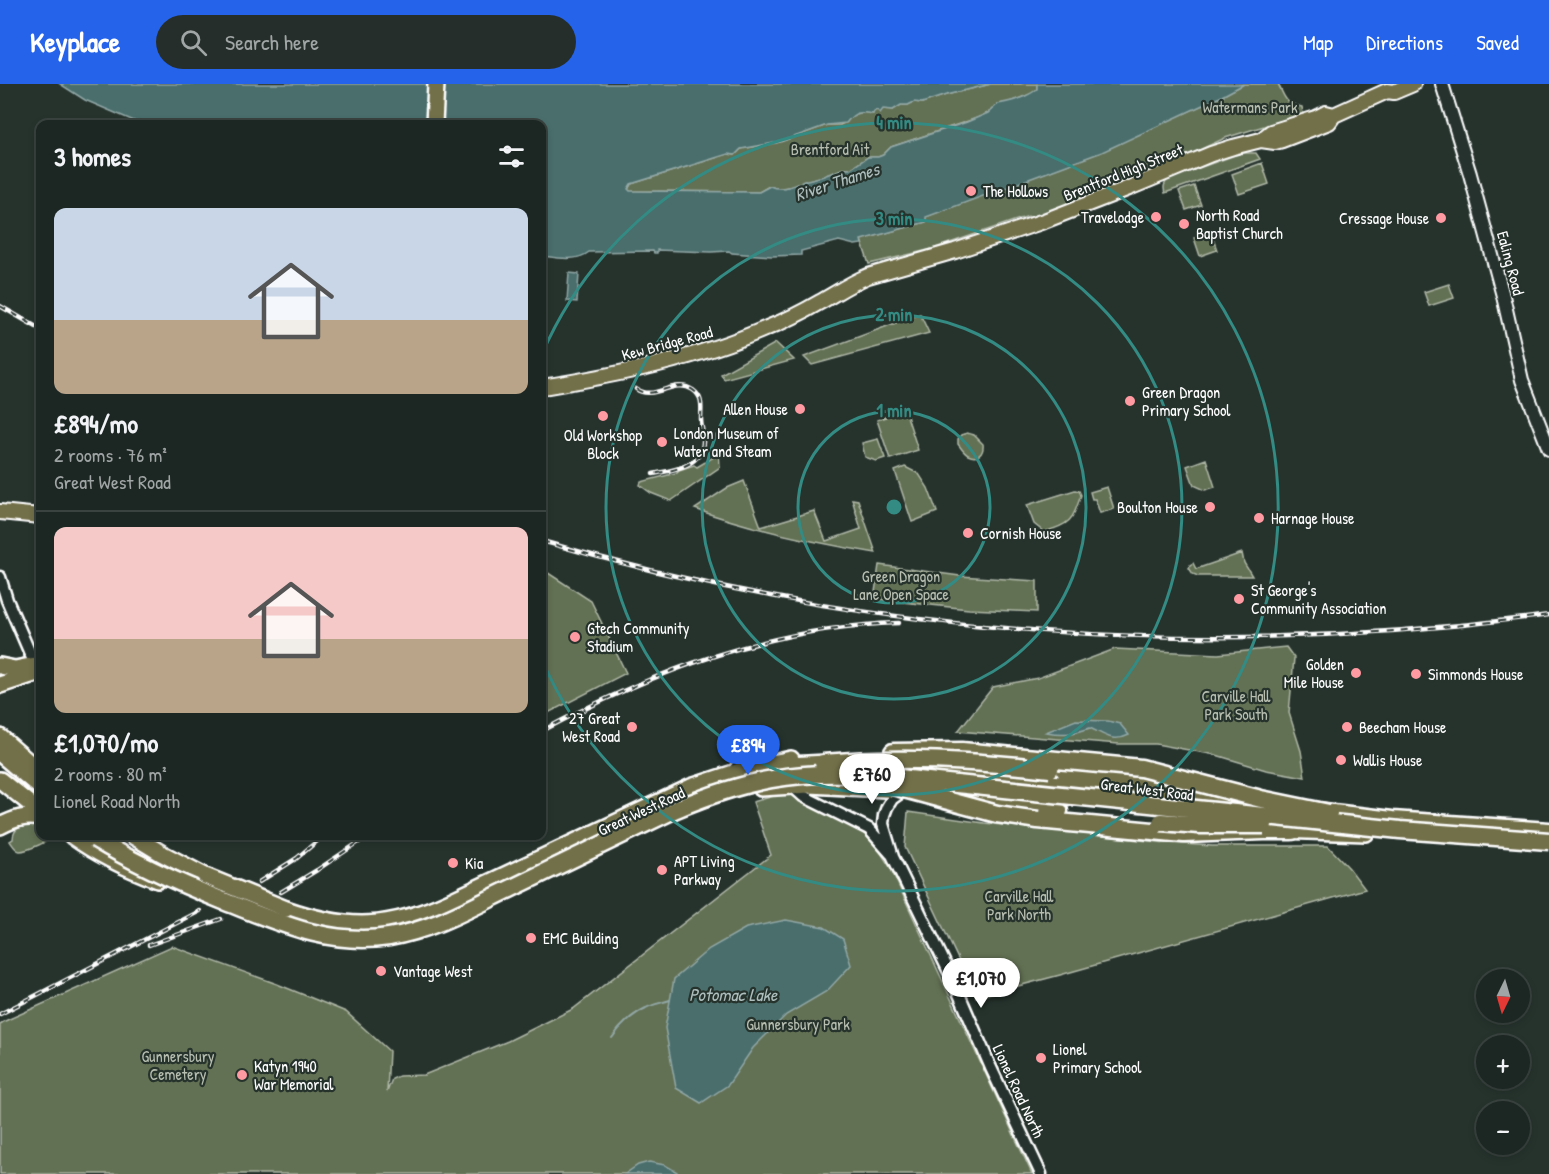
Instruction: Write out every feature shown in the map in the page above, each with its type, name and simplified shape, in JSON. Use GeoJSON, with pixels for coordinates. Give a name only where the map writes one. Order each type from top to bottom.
{"type":"FeatureCollection","features":[{"type":"Feature","properties":{"kind":"highway"},"geometry":{"type":"LineString","coordinates":[[434,120],[436,84]]}},
{"type":"Feature","properties":{"kind":"highway"},"geometry":{"type":"LineString","coordinates":[[0,666],[15,669],[36,666]]}},
{"type":"Feature","properties":{"kind":"highway"},"geometry":{"type":"LineString","coordinates":[[0,685],[36,667]]}},
{"type":"Feature","properties":{"kind":"highway"},"geometry":{"type":"LineString","coordinates":[[0,737],[36,768]]}},
{"type":"Feature","properties":{"kind":"highway"},"geometry":{"type":"LineString","coordinates":[[97,840],[131,860],[171,879],[279,923],[323,936],[368,939],[413,932],[445,920],[676,809],[717,792],[760,780],[800,773],[860,753],[982,752],[1141,768],[1231,792],[1329,813]]}},
{"type":"Feature","properties":{"kind":"highway"},"geometry":{"type":"LineString","coordinates":[[0,753],[36,784]]}},
{"type":"Feature","properties":{"kind":"highway","name":"Great West Road"},"geometry":{"type":"LineString","coordinates":[[140,840],[206,876],[286,909],[326,921],[347,924],[389,922],[415,916],[450,902],[670,797],[727,774],[779,761],[800,773],[830,785],[1023,793],[1200,813],[1292,831],[1549,844]]}},
{"type":"Feature","properties":{"kind":"highway"},"geometry":{"type":"LineString","coordinates":[[116,840],[155,861],[283,913],[325,926],[368,929],[411,922],[431,915],[671,800],[714,783],[780,766],[849,761],[960,761],[1151,780],[1266,798]]}},
{"type":"Feature","properties":{"kind":"highway"},"geometry":{"type":"LineString","coordinates":[[824,763],[871,765],[1392,820],[1549,831]]}},
{"type":"Feature","properties":{"kind":"highway"},"geometry":{"type":"LineString","coordinates":[[0,767],[36,797]]}},
{"type":"Feature","properties":{"kind":"highway","name":"Great West Road"},"geometry":{"type":"LineString","coordinates":[[79,840],[129,868],[300,934],[323,939],[369,942],[404,937],[436,927],[698,804],[740,792],[774,786],[800,773],[937,769],[1122,789],[1296,800],[1415,816],[1549,826]]}},
{"type":"Feature","properties":{"kind":"highway"},"geometry":{"type":"LineString","coordinates":[[800,773],[869,781],[997,814],[1080,824],[1184,834],[1292,831]]}},
{"type":"Feature","properties":{"kind":"highway"},"geometry":{"type":"LineString","coordinates":[[800,773],[882,776],[1549,844]]}},
{"type":"Feature","properties":{"kind":"highway"},"geometry":{"type":"LineString","coordinates":[[0,780],[36,809]]}},
{"type":"Feature","properties":{"kind":"highway"},"geometry":{"type":"LineString","coordinates":[[940,790],[1013,805],[1178,824],[1400,830]]}},
{"type":"Feature","properties":{"kind":"highway"},"geometry":{"type":"LineString","coordinates":[[7,823],[20,807],[22,799]]}},
{"type":"Feature","properties":{"kind":"highway"},"geometry":{"type":"LineString","coordinates":[[7,823],[25,816],[36,817]]}},
{"type":"Feature","properties":{"kind":"main road","name":"Brentford High Street"},"geometry":{"type":"LineString","coordinates":[[797,315],[868,276],[1000,236],[1106,198],[1211,154],[1261,140],[1275,142],[1282,140],[1329,122],[1334,115],[1389,87],[1394,92],[1413,84]]}},
{"type":"Feature","properties":{"kind":"main road","name":"Ealing Road"},"geometry":{"type":"LineString","coordinates":[[1442,84],[1476,196],[1503,296],[1522,380],[1549,449]]}},
{"type":"Feature","properties":{"kind":"main road","name":"Kew Bridge Road"},"geometry":{"type":"LineString","coordinates":[[546,386],[664,363],[738,339],[797,315]]}},
{"type":"Feature","properties":{"kind":"main road"},"geometry":{"type":"LineString","coordinates":[[0,512],[36,516]]}},
{"type":"Feature","properties":{"kind":"street"},"geometry":{"type":"LineString","coordinates":[[0,577],[7,600],[36,660]]}},
{"type":"Feature","properties":{"kind":"street"},"geometry":{"type":"LineString","coordinates":[[727,774],[737,766],[740,745],[765,759],[779,761]]}},
{"type":"Feature","properties":{"kind":"street","name":"Lionel Road North"},"geometry":{"type":"LineString","coordinates":[[800,773],[803,796],[869,830],[893,857]]}},
{"type":"Feature","properties":{"kind":"street"},"geometry":{"type":"LineString","coordinates":[[869,830],[879,831],[882,828],[885,811],[892,798],[908,790]]}},
{"type":"Feature","properties":{"kind":"street","name":"Lionel Road North"},"geometry":{"type":"LineString","coordinates":[[883,824],[893,857],[953,980],[1041,1174]]}},
{"type":"Feature","properties":{"kind":"green space","name":"Brentford Ait"},"geometry":{"type":"Polygon","coordinates":[[[991,84],[1037,84],[1037,89],[1033,93],[1007,103],[998,104],[980,117],[891,147],[883,155],[868,157],[850,169],[842,169],[799,185],[777,189],[769,186],[759,192],[628,190],[631,184],[728,154],[735,155],[741,149],[780,142],[827,125],[840,125],[847,122],[850,116],[863,112],[873,114],[874,111],[882,109],[893,110],[901,105],[922,103],[991,84]]]}},
{"type":"Feature","properties":{"kind":"green space","name":"Watermans Park"},"geometry":{"type":"Polygon","coordinates":[[[1244,84],[1278,84],[1289,102],[1302,107],[1303,114],[1225,138],[1139,178],[1030,218],[1028,216],[932,249],[869,264],[861,240],[926,222],[925,217],[1098,153],[1244,84]]]}},
{"type":"Feature","properties":{"kind":"green space"},"geometry":{"type":"Polygon","coordinates":[[[1241,153],[1256,153],[1260,159],[1165,193],[1164,186],[1168,179],[1241,153]]]}},
{"type":"Feature","properties":{"kind":"green space"},"geometry":{"type":"Polygon","coordinates":[[[1262,163],[1269,184],[1239,194],[1232,174],[1262,163]]]}},
{"type":"Feature","properties":{"kind":"green space"},"geometry":{"type":"Polygon","coordinates":[[[1194,186],[1201,205],[1186,210],[1179,191],[1194,186]]]}},
{"type":"Feature","properties":{"kind":"green space"},"geometry":{"type":"Polygon","coordinates":[[[1211,233],[1217,250],[1200,256],[1194,238],[1211,233]]]}},
{"type":"Feature","properties":{"kind":"green space"},"geometry":{"type":"Polygon","coordinates":[[[1449,284],[1454,298],[1429,306],[1424,292],[1449,284]]]}},
{"type":"Feature","properties":{"kind":"green space"},"geometry":{"type":"Polygon","coordinates":[[[920,314],[929,333],[812,365],[804,357],[920,314]]]}},
{"type":"Feature","properties":{"kind":"green space"},"geometry":{"type":"Polygon","coordinates":[[[776,343],[794,360],[724,379],[721,374],[776,343]]]}},
{"type":"Feature","properties":{"kind":"green space"},"geometry":{"type":"Polygon","coordinates":[[[905,410],[918,450],[890,459],[877,420],[905,410]]]}},
{"type":"Feature","properties":{"kind":"green space"},"geometry":{"type":"Polygon","coordinates":[[[967,433],[974,435],[983,444],[981,453],[975,457],[967,454],[958,444],[961,435],[967,433]]]}},
{"type":"Feature","properties":{"kind":"green space"},"geometry":{"type":"Polygon","coordinates":[[[878,439],[885,458],[876,461],[865,457],[862,443],[878,439]]]}},
{"type":"Feature","properties":{"kind":"green space"},"geometry":{"type":"Polygon","coordinates":[[[719,451],[720,467],[671,501],[651,493],[640,485],[641,482],[676,473],[694,465],[697,467],[714,457],[713,453],[719,451]]]}},
{"type":"Feature","properties":{"kind":"green space"},"geometry":{"type":"Polygon","coordinates":[[[1206,459],[1215,487],[1205,490],[1194,485],[1187,466],[1206,459]]]}},
{"type":"Feature","properties":{"kind":"green space"},"geometry":{"type":"Polygon","coordinates":[[[905,467],[919,474],[928,488],[937,512],[912,522],[895,471],[905,467]]]}},
{"type":"Feature","properties":{"kind":"green space"},"geometry":{"type":"Polygon","coordinates":[[[744,481],[761,527],[814,511],[826,541],[861,529],[852,499],[858,500],[876,553],[785,535],[695,509],[727,488],[744,481]]]}},
{"type":"Feature","properties":{"kind":"green space"},"geometry":{"type":"Polygon","coordinates":[[[1107,487],[1114,509],[1100,513],[1090,492],[1107,487]]]}},
{"type":"Feature","properties":{"kind":"green space"},"geometry":{"type":"Polygon","coordinates":[[[1075,490],[1081,495],[1075,511],[1065,524],[1044,532],[1034,524],[1027,505],[1075,490]]]}},
{"type":"Feature","properties":{"kind":"green space"},"geometry":{"type":"Polygon","coordinates":[[[1242,553],[1244,563],[1252,576],[1198,576],[1193,574],[1189,568],[1193,563],[1196,569],[1242,553]]]}},
{"type":"Feature","properties":{"kind":"green space","name":"Green Dragon Lane Open Space"},"geometry":{"type":"Polygon","coordinates":[[[879,565],[960,576],[1037,581],[1037,612],[969,609],[874,599],[879,565]]]}},
{"type":"Feature","properties":{"kind":"green space","name":"Gtech Community Stadium"},"geometry":{"type":"Polygon","coordinates":[[[546,572],[591,601],[626,673],[546,714],[546,572]]]}},
{"type":"Feature","properties":{"kind":"green space","name":"Carville Hall Park South"},"geometry":{"type":"Polygon","coordinates":[[[1286,647],[1294,658],[1289,713],[1301,751],[1305,777],[1266,770],[1216,755],[1156,744],[1119,744],[958,731],[993,687],[1038,678],[1115,649],[1218,654],[1286,647]]]}},
{"type":"Feature","properties":{"kind":"green space","name":"Gunnersbury Park"},"geometry":{"type":"Polygon","coordinates":[[[789,794],[861,832],[871,840],[890,867],[1032,1174],[0,1174],[0,1024],[5,1021],[172,946],[346,1012],[389,1051],[387,1092],[392,1079],[399,1076],[424,1075],[508,1041],[573,1009],[771,855],[753,802],[789,794]]]}},
{"type":"Feature","properties":{"kind":"green space","name":"Carville Hall Park North"},"geometry":{"type":"Polygon","coordinates":[[[908,812],[984,823],[1167,843],[1212,846],[1328,846],[1365,889],[976,997],[905,847],[908,812]]]}},
{"type":"Feature","properties":{"kind":"green space"},"geometry":{"type":"Polygon","coordinates":[[[36,825],[36,840],[49,840],[20,851],[10,841],[16,830],[36,825]]]}},
{"type":"Feature","properties":{"kind":"water","name":"River Thames"},"geometry":{"type":"Polygon","coordinates":[[[60,84],[991,84],[922,103],[901,105],[893,110],[883,109],[880,113],[877,110],[873,114],[857,113],[846,123],[827,125],[780,142],[741,149],[735,155],[728,154],[631,184],[628,189],[630,191],[759,192],[770,186],[787,187],[842,169],[850,169],[868,157],[883,155],[891,147],[988,113],[998,104],[1033,92],[1037,89],[1037,84],[1244,84],[1102,152],[926,217],[926,222],[861,240],[862,244],[855,245],[839,241],[801,251],[801,255],[772,256],[729,251],[657,250],[657,253],[653,251],[589,252],[579,257],[546,256],[546,120],[132,120],[85,100],[60,84]]]}},
{"type":"Feature","properties":{"kind":"water"},"geometry":{"type":"Polygon","coordinates":[[[569,273],[579,274],[577,302],[567,301],[569,273]]]}},
{"type":"Feature","properties":{"kind":"water"},"geometry":{"type":"Polygon","coordinates":[[[1076,720],[1108,721],[1120,724],[1129,735],[1114,738],[1090,728],[1068,733],[1046,732],[1076,720]]]}},
{"type":"Feature","properties":{"kind":"water","name":"Potomac Lake"},"geometry":{"type":"Polygon","coordinates":[[[786,920],[824,927],[843,939],[851,965],[827,991],[786,1015],[753,1048],[728,1085],[701,1103],[676,1088],[665,1028],[674,979],[709,949],[746,928],[786,920]]]}},
{"type":"Feature","properties":{"kind":"water"},"geometry":{"type":"Polygon","coordinates":[[[649,1162],[665,1165],[677,1174],[625,1174],[638,1165],[649,1162]]]}},
{"type":"Feature","properties":{"kind":"waterway"},"geometry":{"type":"LineString","coordinates":[[612,1038],[636,1014],[670,1000]]}},
{"type":"Feature","properties":{"kind":"railway"},"geometry":{"type":"LineString","coordinates":[[0,306],[36,327]]}},
{"type":"Feature","properties":{"kind":"railway"},"geometry":{"type":"LineString","coordinates":[[636,389],[650,393],[671,387],[686,387],[697,393],[701,403],[703,442],[697,457],[685,466],[653,474]]}},
{"type":"Feature","properties":{"kind":"railway"},"geometry":{"type":"LineString","coordinates":[[546,542],[665,574],[789,599],[915,618],[1041,631],[1168,637],[1296,636],[1423,629],[1549,615]]}},
{"type":"Feature","properties":{"kind":"railway"},"geometry":{"type":"LineString","coordinates":[[546,729],[627,689],[714,656],[805,633],[851,626],[899,623]]}},
{"type":"Feature","properties":{"kind":"railway"},"geometry":{"type":"LineString","coordinates":[[259,882],[297,858],[318,840]]}},
{"type":"Feature","properties":{"kind":"railway"},"geometry":{"type":"LineString","coordinates":[[281,892],[362,840]]}},
{"type":"Feature","properties":{"kind":"railway"},"geometry":{"type":"LineString","coordinates":[[0,1014],[200,911]]}},
{"type":"Feature","properties":{"kind":"railway"},"geometry":{"type":"LineString","coordinates":[[149,945],[221,919]]}},
{"type":"Feature","properties":{"kind":"place","name":"The Hollows"},"geometry":{"type":"Point","coordinates":[971,191]}},
{"type":"Feature","properties":{"kind":"place","name":"Travelodge"},"geometry":{"type":"Point","coordinates":[1156,217]}},
{"type":"Feature","properties":{"kind":"place","name":"Cressage House"},"geometry":{"type":"Point","coordinates":[1441,218]}},
{"type":"Feature","properties":{"kind":"place","name":"North Road Baptist Church"},"geometry":{"type":"Point","coordinates":[1184,224]}},
{"type":"Feature","properties":{"kind":"place","name":"Green Dragon Primary School"},"geometry":{"type":"Point","coordinates":[1130,401]}},
{"type":"Feature","properties":{"kind":"place","name":"Allen House"},"geometry":{"type":"Point","coordinates":[800,409]}},
{"type":"Feature","properties":{"kind":"place","name":"Old Workshop Block"},"geometry":{"type":"Point","coordinates":[603,416]}},
{"type":"Feature","properties":{"kind":"place","name":"London Museum of Water and Steam"},"geometry":{"type":"Point","coordinates":[662,442]}},
{"type":"Feature","properties":{"kind":"place","name":"Boulton House"},"geometry":{"type":"Point","coordinates":[1210,507]}},
{"type":"Feature","properties":{"kind":"place","name":"Harnage House"},"geometry":{"type":"Point","coordinates":[1259,518]}},
{"type":"Feature","properties":{"kind":"place","name":"Cornish House"},"geometry":{"type":"Point","coordinates":[968,533]}},
{"type":"Feature","properties":{"kind":"place","name":"St George's Community Association"},"geometry":{"type":"Point","coordinates":[1239,599]}},
{"type":"Feature","properties":{"kind":"place","name":"Gtech Community Stadium"},"geometry":{"type":"Point","coordinates":[575,637]}},
{"type":"Feature","properties":{"kind":"place","name":"Golden Mile House"},"geometry":{"type":"Point","coordinates":[1356,673]}},
{"type":"Feature","properties":{"kind":"place","name":"Simmonds House"},"geometry":{"type":"Point","coordinates":[1416,674]}},
{"type":"Feature","properties":{"kind":"place","name":"27 Great West Road"},"geometry":{"type":"Point","coordinates":[632,727]}},
{"type":"Feature","properties":{"kind":"place","name":"Beecham House"},"geometry":{"type":"Point","coordinates":[1347,727]}},
{"type":"Feature","properties":{"kind":"place","name":"Wallis House"},"geometry":{"type":"Point","coordinates":[1341,760]}},
{"type":"Feature","properties":{"kind":"place","name":"Kia"},"geometry":{"type":"Point","coordinates":[453,863]}},
{"type":"Feature","properties":{"kind":"place","name":"APT Living Parkway"},"geometry":{"type":"Point","coordinates":[662,870]}},
{"type":"Feature","properties":{"kind":"place","name":"EMC Building"},"geometry":{"type":"Point","coordinates":[531,938]}},
{"type":"Feature","properties":{"kind":"place","name":"Vantage West"},"geometry":{"type":"Point","coordinates":[381,971]}},
{"type":"Feature","properties":{"kind":"place","name":"Lionel Primary School"},"geometry":{"type":"Point","coordinates":[1041,1058]}},
{"type":"Feature","properties":{"kind":"place","name":"Katyn 1940 War Memorial"},"geometry":{"type":"Point","coordinates":[242,1075]}},
{"type":"Feature","properties":{"kind":"park label","name":"Gunnersbury Cemetery"},"geometry":{"type":"Point","coordinates":[178,1065]}}]}
